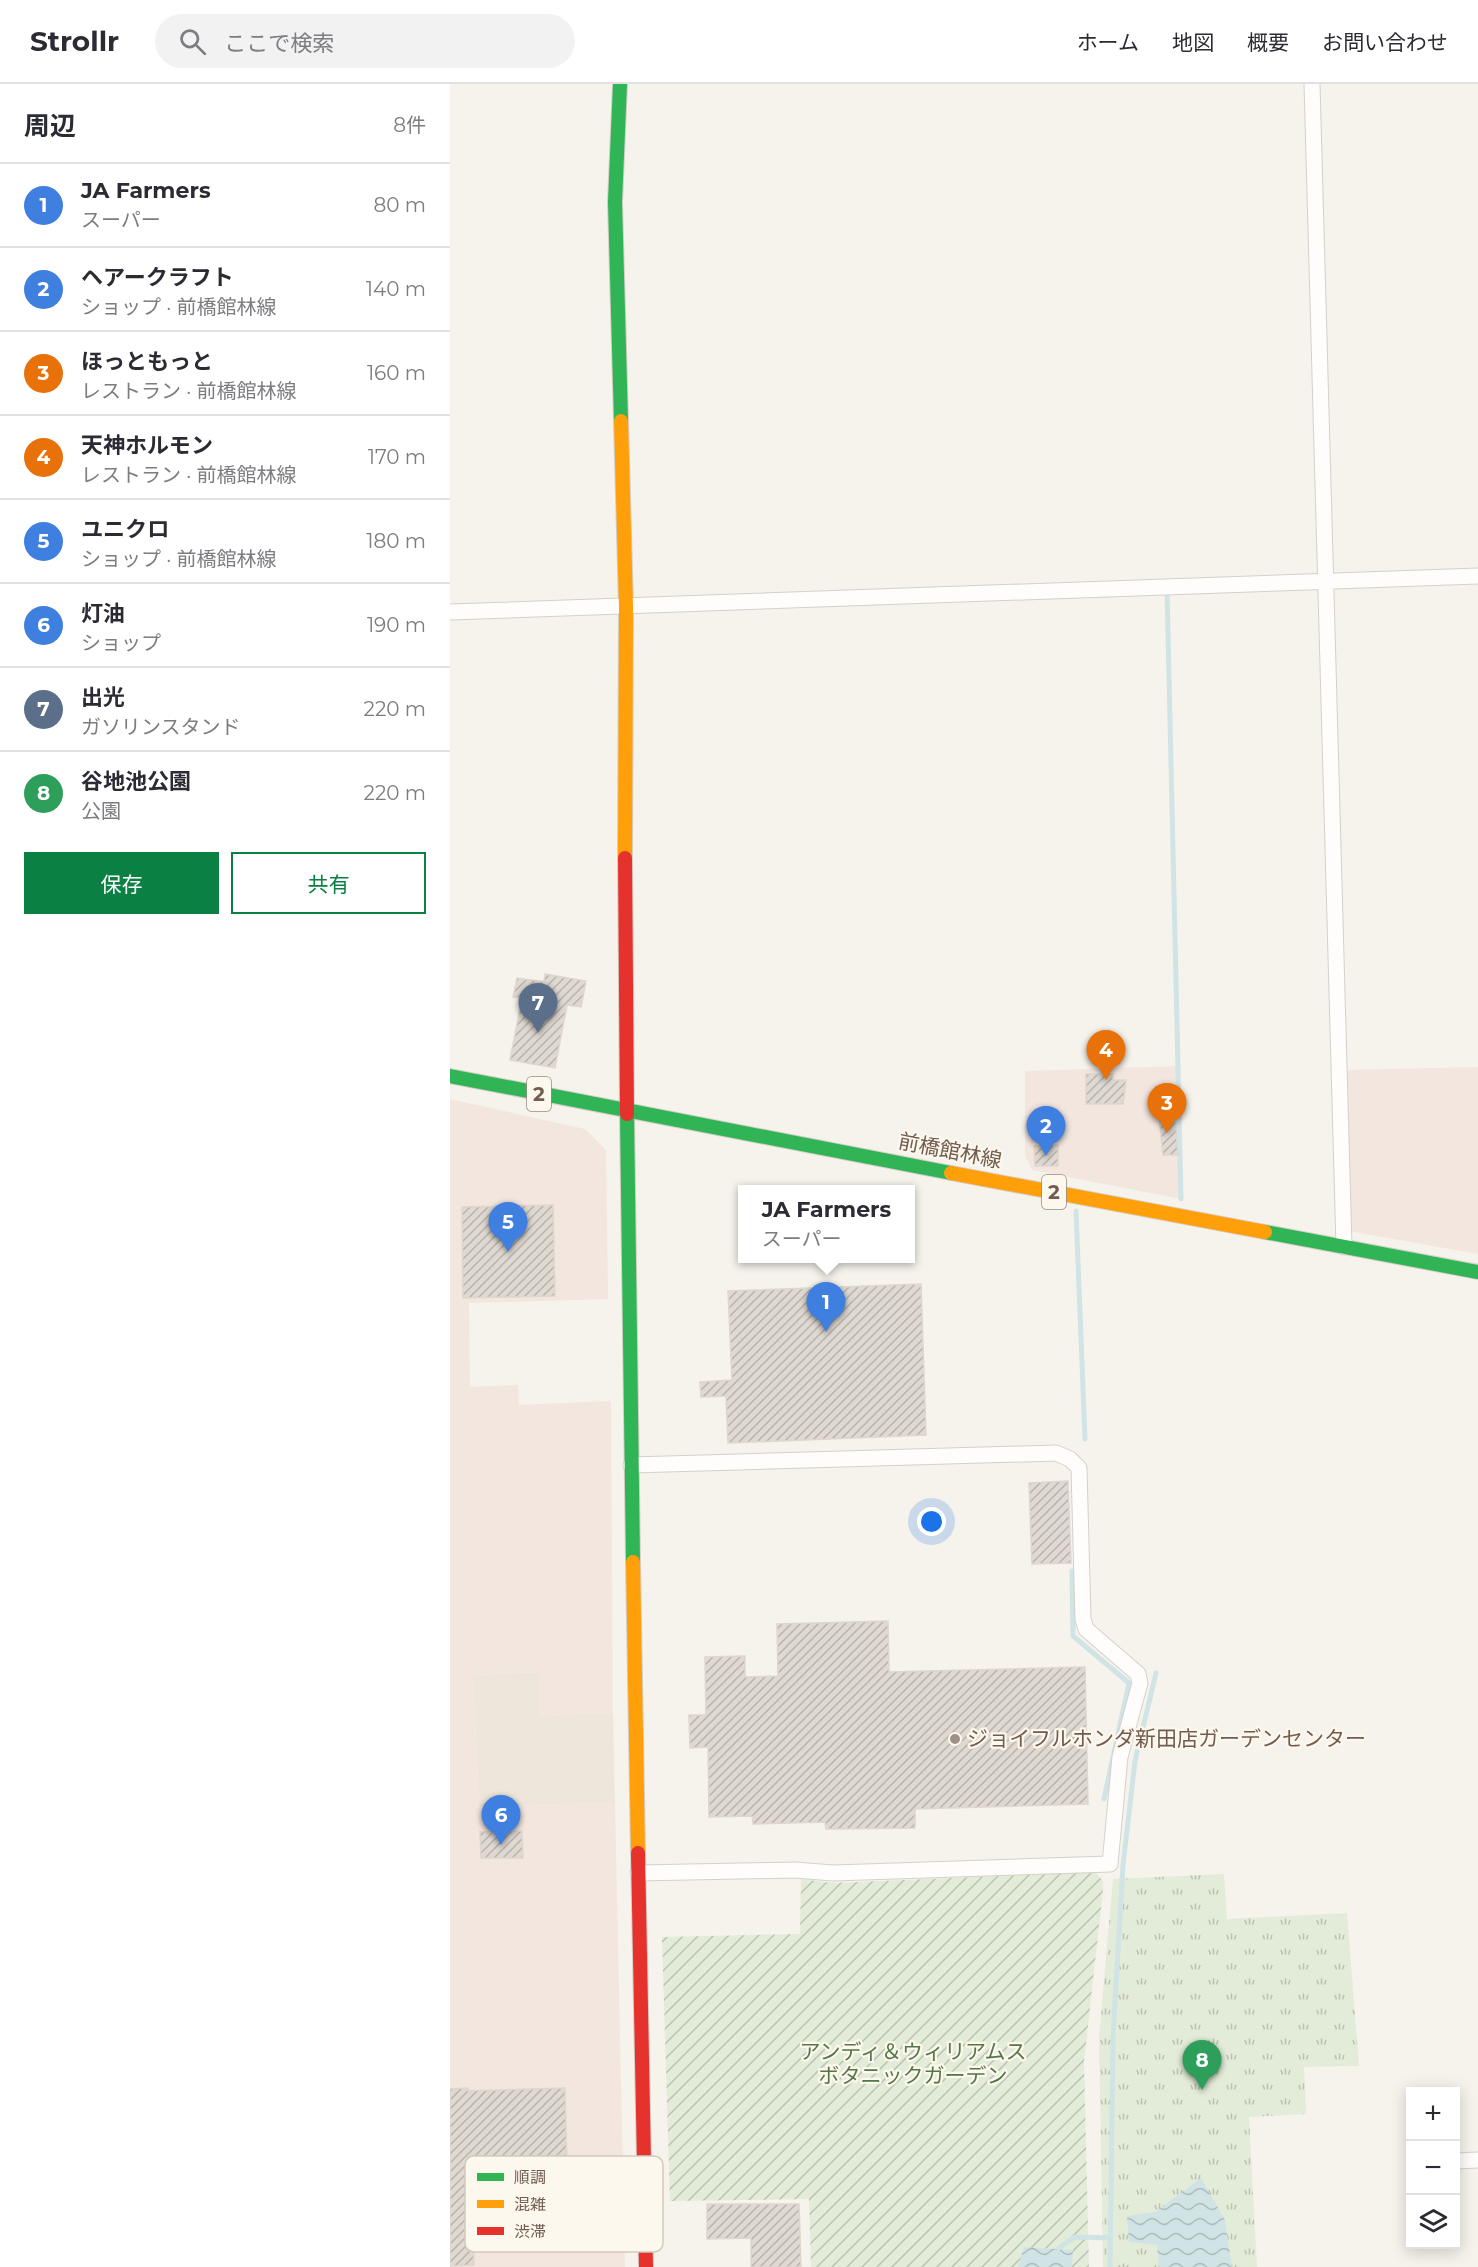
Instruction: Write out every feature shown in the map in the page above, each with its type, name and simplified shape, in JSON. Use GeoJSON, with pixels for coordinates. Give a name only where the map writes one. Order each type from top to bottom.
{"type":"FeatureCollection","features":[{"type":"Feature","properties":{"kind":"street"},"geometry":{"type":"LineString","coordinates":[[620,84],[615,202],[627,607],[626,895],[630,1465],[645,2156]]}},
{"type":"Feature","properties":{"kind":"street"},"geometry":{"type":"LineString","coordinates":[[1312,84],[1344,1247]]}},
{"type":"Feature","properties":{"kind":"street"},"geometry":{"type":"LineString","coordinates":[[450,612],[1478,576]]}},
{"type":"Feature","properties":{"kind":"street","name":"前橋館林線"},"geometry":{"type":"LineString","coordinates":[[450,1076],[629,1113],[1478,1272]]}},
{"type":"Feature","properties":{"kind":"street"},"geometry":{"type":"LineString","coordinates":[[630,1465],[1056,1454],[1070,1459],[1079,1468],[1083,1619],[1086,1629],[1138,1674],[1140,1683],[1120,1757],[1110,1864],[833,1873],[795,1870],[638,1873]]}},
{"type":"Feature","properties":{"kind":"street"},"geometry":{"type":"LineString","coordinates":[[1460,2161],[1478,2160]]}},
{"type":"Feature","properties":{"kind":"street"},"geometry":{"type":"LineString","coordinates":[[646,2252],[646,2267]]}},
{"type":"Feature","properties":{"kind":"shaded area"},"geometry":{"type":"Polygon","coordinates":[[[1178,1066],[1181,1199],[1032,1170],[1025,1156],[1025,1071],[1178,1066]]]}},
{"type":"Feature","properties":{"kind":"shaded area"},"geometry":{"type":"Polygon","coordinates":[[[1478,1067],[1478,1254],[1349,1231],[1345,1070],[1478,1067]]]}},
{"type":"Feature","properties":{"kind":"shaded area"},"geometry":{"type":"Polygon","coordinates":[[[450,1099],[585,1129],[606,1150],[608,1299],[469,1303],[470,1387],[518,1385],[519,1405],[609,1401],[611,1403],[613,1713],[539,1715],[539,1672],[473,1675],[479,1806],[615,1803],[623,2156],[465,2156],[465,2252],[625,2252],[625,2267],[450,2267],[450,1099]]]}},
{"type":"Feature","properties":{"kind":"shaded area"},"geometry":{"type":"Polygon","coordinates":[[[539,1672],[539,1715],[613,1713],[615,1803],[479,1806],[473,1675],[539,1672]]]}},
{"type":"Feature","properties":{"kind":"green space","name":"アンディ＆ウィリアムス ボタニックガーデン"},"geometry":{"type":"Polygon","coordinates":[[[1095,1872],[1103,1881],[1103,1890],[1084,2062],[1089,2267],[811,2267],[809,2199],[670,2201],[662,1937],[800,1934],[801,1879],[833,1883],[1095,1872]]]}},
{"type":"Feature","properties":{"kind":"green space"},"geometry":{"type":"Polygon","coordinates":[[[1224,1874],[1227,1919],[1347,1913],[1359,2066],[1304,2067],[1306,2114],[1249,2117],[1257,2267],[1103,2267],[1099,2037],[1113,1879],[1224,1874]]]}},
{"type":"Feature","properties":{"kind":"water"},"geometry":{"type":"Polygon","coordinates":[[[1201,2178],[1225,2220],[1232,2267],[1159,2267],[1157,2245],[1129,2242],[1127,2216],[1155,2212],[1201,2178]]]}},
{"type":"Feature","properties":{"kind":"water"},"geometry":{"type":"Polygon","coordinates":[[[1024,2247],[1073,2250],[1072,2267],[1018,2267],[1024,2247]]]}},
{"type":"Feature","properties":{"kind":"building"},"geometry":{"type":"Polygon","coordinates":[[[545,974],[586,981],[581,1007],[567,1005],[555,1068],[510,1060],[522,998],[513,997],[517,978],[544,982],[545,974]]]}},
{"type":"Feature","properties":{"kind":"building"},"geometry":{"type":"Polygon","coordinates":[[[1086,1074],[1113,1074],[1113,1080],[1126,1080],[1123,1104],[1086,1104],[1086,1074]]]}},
{"type":"Feature","properties":{"kind":"building"},"geometry":{"type":"Polygon","coordinates":[[[1175,1114],[1178,1155],[1163,1155],[1159,1115],[1175,1114]]]}},
{"type":"Feature","properties":{"kind":"building"},"geometry":{"type":"Polygon","coordinates":[[[1058,1145],[1058,1166],[1035,1166],[1034,1146],[1058,1145]]]}},
{"type":"Feature","properties":{"kind":"building"},"geometry":{"type":"Polygon","coordinates":[[[553,1205],[555,1296],[463,1298],[462,1207],[553,1205]]]}},
{"type":"Feature","properties":{"kind":"building"},"geometry":{"type":"Polygon","coordinates":[[[921,1284],[926,1435],[728,1443],[726,1396],[701,1397],[700,1382],[732,1380],[728,1291],[921,1284]]]}},
{"type":"Feature","properties":{"kind":"building"},"geometry":{"type":"Polygon","coordinates":[[[1068,1481],[1071,1563],[1032,1564],[1029,1483],[1068,1481]]]}},
{"type":"Feature","properties":{"kind":"building","name":"ジョイフルホンダ新田店ガーデンセンター"},"geometry":{"type":"Polygon","coordinates":[[[888,1621],[889,1672],[1085,1667],[1088,1804],[915,1809],[915,1828],[826,1829],[825,1822],[753,1824],[752,1816],[709,1817],[708,1747],[690,1748],[689,1715],[706,1715],[705,1657],[745,1656],[745,1677],[778,1676],[777,1624],[888,1621]]]}},
{"type":"Feature","properties":{"kind":"building"},"geometry":{"type":"Polygon","coordinates":[[[522,1831],[523,1858],[481,1858],[480,1832],[522,1831]]]}},
{"type":"Feature","properties":{"kind":"building"},"geometry":{"type":"Polygon","coordinates":[[[468,2088],[468,2091],[565,2088],[567,2156],[465,2156],[465,2252],[474,2252],[474,2265],[450,2266],[450,2089],[468,2088]]]}},
{"type":"Feature","properties":{"kind":"building"},"geometry":{"type":"Polygon","coordinates":[[[707,2204],[799,2204],[801,2267],[751,2267],[751,2238],[707,2239],[707,2204]]]}},
{"type":"Feature","properties":{"kind":"waterway"},"geometry":{"type":"LineString","coordinates":[[1167,589],[1181,1199]]}},
{"type":"Feature","properties":{"kind":"waterway"},"geometry":{"type":"LineString","coordinates":[[1076,1211],[1085,1439]]}},
{"type":"Feature","properties":{"kind":"waterway"},"geometry":{"type":"LineString","coordinates":[[1072,1571],[1073,1636],[1129,1683],[1104,1799]]}},
{"type":"Feature","properties":{"kind":"waterway"},"geometry":{"type":"LineString","coordinates":[[1110,2267],[1113,2037],[1123,1865],[1135,1761],[1156,1673]]}},
{"type":"Feature","properties":{"kind":"waterway"},"geometry":{"type":"LineString","coordinates":[[1059,2248],[1075,2237],[1110,2238]]}},
{"type":"Feature","properties":{"kind":"traffic: fast"},"geometry":{"type":"LineString","coordinates":[[620,84],[615,202],[621,421]]}},
{"type":"Feature","properties":{"kind":"traffic: fast"},"geometry":{"type":"LineString","coordinates":[[450,1076],[951,1173]]}},
{"type":"Feature","properties":{"kind":"traffic: fast"},"geometry":{"type":"LineString","coordinates":[[627,1114],[633,1562]]}},
{"type":"Feature","properties":{"kind":"traffic: fast"},"geometry":{"type":"LineString","coordinates":[[1265,1232],[1478,1272]]}},
{"type":"Feature","properties":{"kind":"traffic: slow"},"geometry":{"type":"LineString","coordinates":[[621,421],[626,607],[625,858]]}},
{"type":"Feature","properties":{"kind":"traffic: slow"},"geometry":{"type":"LineString","coordinates":[[951,1173],[1265,1232]]}},
{"type":"Feature","properties":{"kind":"traffic: slow"},"geometry":{"type":"LineString","coordinates":[[633,1562],[638,1853]]}},
{"type":"Feature","properties":{"kind":"traffic: jam"},"geometry":{"type":"LineString","coordinates":[[625,858],[627,1114]]}},
{"type":"Feature","properties":{"kind":"traffic: jam"},"geometry":{"type":"LineString","coordinates":[[638,1853],[644,2156]]}},
{"type":"Feature","properties":{"kind":"traffic: jam"},"geometry":{"type":"LineString","coordinates":[[646,2252],[646,2267]]}},
{"type":"Feature","properties":{"kind":"place","name":"出光"},"geometry":{"type":"Point","coordinates":[538,1033]}},
{"type":"Feature","properties":{"kind":"place","name":"天神ホルモン"},"geometry":{"type":"Point","coordinates":[1106,1080]}},
{"type":"Feature","properties":{"kind":"place","name":"ほっともっと"},"geometry":{"type":"Point","coordinates":[1167,1133]}},
{"type":"Feature","properties":{"kind":"place","name":"ヘアークラフト"},"geometry":{"type":"Point","coordinates":[1046,1156]}},
{"type":"Feature","properties":{"kind":"place","name":"ユニクロ"},"geometry":{"type":"Point","coordinates":[508,1252]}},
{"type":"Feature","properties":{"kind":"place","name":"JA Farmers"},"geometry":{"type":"Point","coordinates":[826,1332]}},
{"type":"Feature","properties":{"kind":"place","name":"ジョイフルホンダ新田店ガーデンセンター"},"geometry":{"type":"Point","coordinates":[955,1739]}},
{"type":"Feature","properties":{"kind":"place","name":"灯油"},"geometry":{"type":"Point","coordinates":[501,1845]}},
{"type":"Feature","properties":{"kind":"place","name":"谷地池公園"},"geometry":{"type":"Point","coordinates":[1202,2090]}}]}
